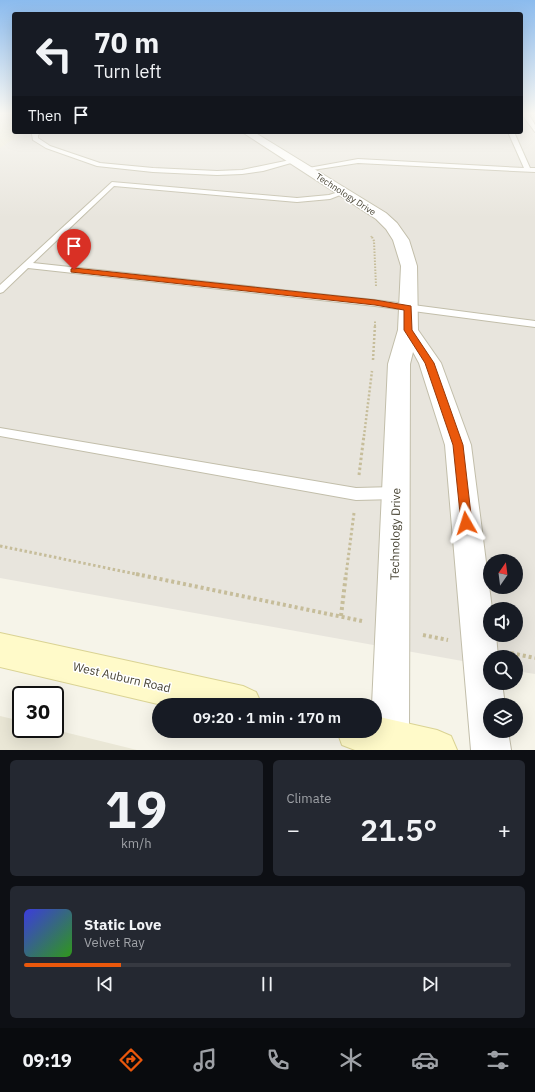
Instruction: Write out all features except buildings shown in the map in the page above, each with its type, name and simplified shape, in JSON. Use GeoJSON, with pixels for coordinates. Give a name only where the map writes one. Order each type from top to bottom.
{"type":"FeatureCollection","features":[{"type":"Feature","properties":{"kind":"main road","name":"West Auburn Road"},"geometry":{"type":"LineString","coordinates":[[0,650],[213,698]]}},
{"type":"Feature","properties":{"kind":"main road"},"geometry":{"type":"LineString","coordinates":[[382,737],[437,750]]}},
{"type":"Feature","properties":{"kind":"street","name":"Technology Drive"},"geometry":{"type":"LineString","coordinates":[[273,148],[381,216],[392,226],[401,240],[409,266],[408,319],[398,364],[394,628],[380,698]]}},
{"type":"Feature","properties":{"kind":"street"},"geometry":{"type":"LineString","coordinates":[[408,319],[430,363],[458,445],[491,750]]}},
{"type":"Feature","properties":{"kind":"lane"},"geometry":{"type":"LineString","coordinates":[[51,148],[99,165],[217,173],[358,161],[535,170]]}},
{"type":"Feature","properties":{"kind":"lane"},"geometry":{"type":"LineString","coordinates":[[518,148],[528,170]]}},
{"type":"Feature","properties":{"kind":"lane"},"geometry":{"type":"LineString","coordinates":[[0,290],[112,184],[297,200],[330,197],[345,192]]}},
{"type":"Feature","properties":{"kind":"lane"},"geometry":{"type":"LineString","coordinates":[[26,265],[375,302],[408,319],[535,324]]}},
{"type":"Feature","properties":{"kind":"lane"},"geometry":{"type":"LineString","coordinates":[[0,432],[356,494],[396,493]]}},
{"type":"Feature","properties":{"kind":"path"},"geometry":{"type":"LineString","coordinates":[[341,616],[374,350],[376,262],[374,241],[368,230]]}},
{"type":"Feature","properties":{"kind":"path"},"geometry":{"type":"LineString","coordinates":[[0,546],[341,616],[535,658]]}},
{"type":"Feature","properties":{"kind":"shaded area"},"geometry":{"type":"Polygon","coordinates":[[[0,148],[11,148],[0,155],[0,148]]]}},
{"type":"Feature","properties":{"kind":"shaded area"},"geometry":{"type":"Polygon","coordinates":[[[0,148],[535,148],[535,674],[523,672],[523,650],[483,650],[483,665],[0,578],[0,148]]]}},
{"type":"Feature","properties":{"kind":"shaded area"},"geometry":{"type":"Polygon","coordinates":[[[0,716],[12,719],[12,738],[64,738],[64,732],[137,750],[0,750],[0,716]]]}},
{"type":"Feature","properties":{"kind":"route"},"geometry":{"type":"LineString","coordinates":[[74,270],[375,302],[408,308],[408,330],[430,363],[458,445],[466,523]]}}]}
